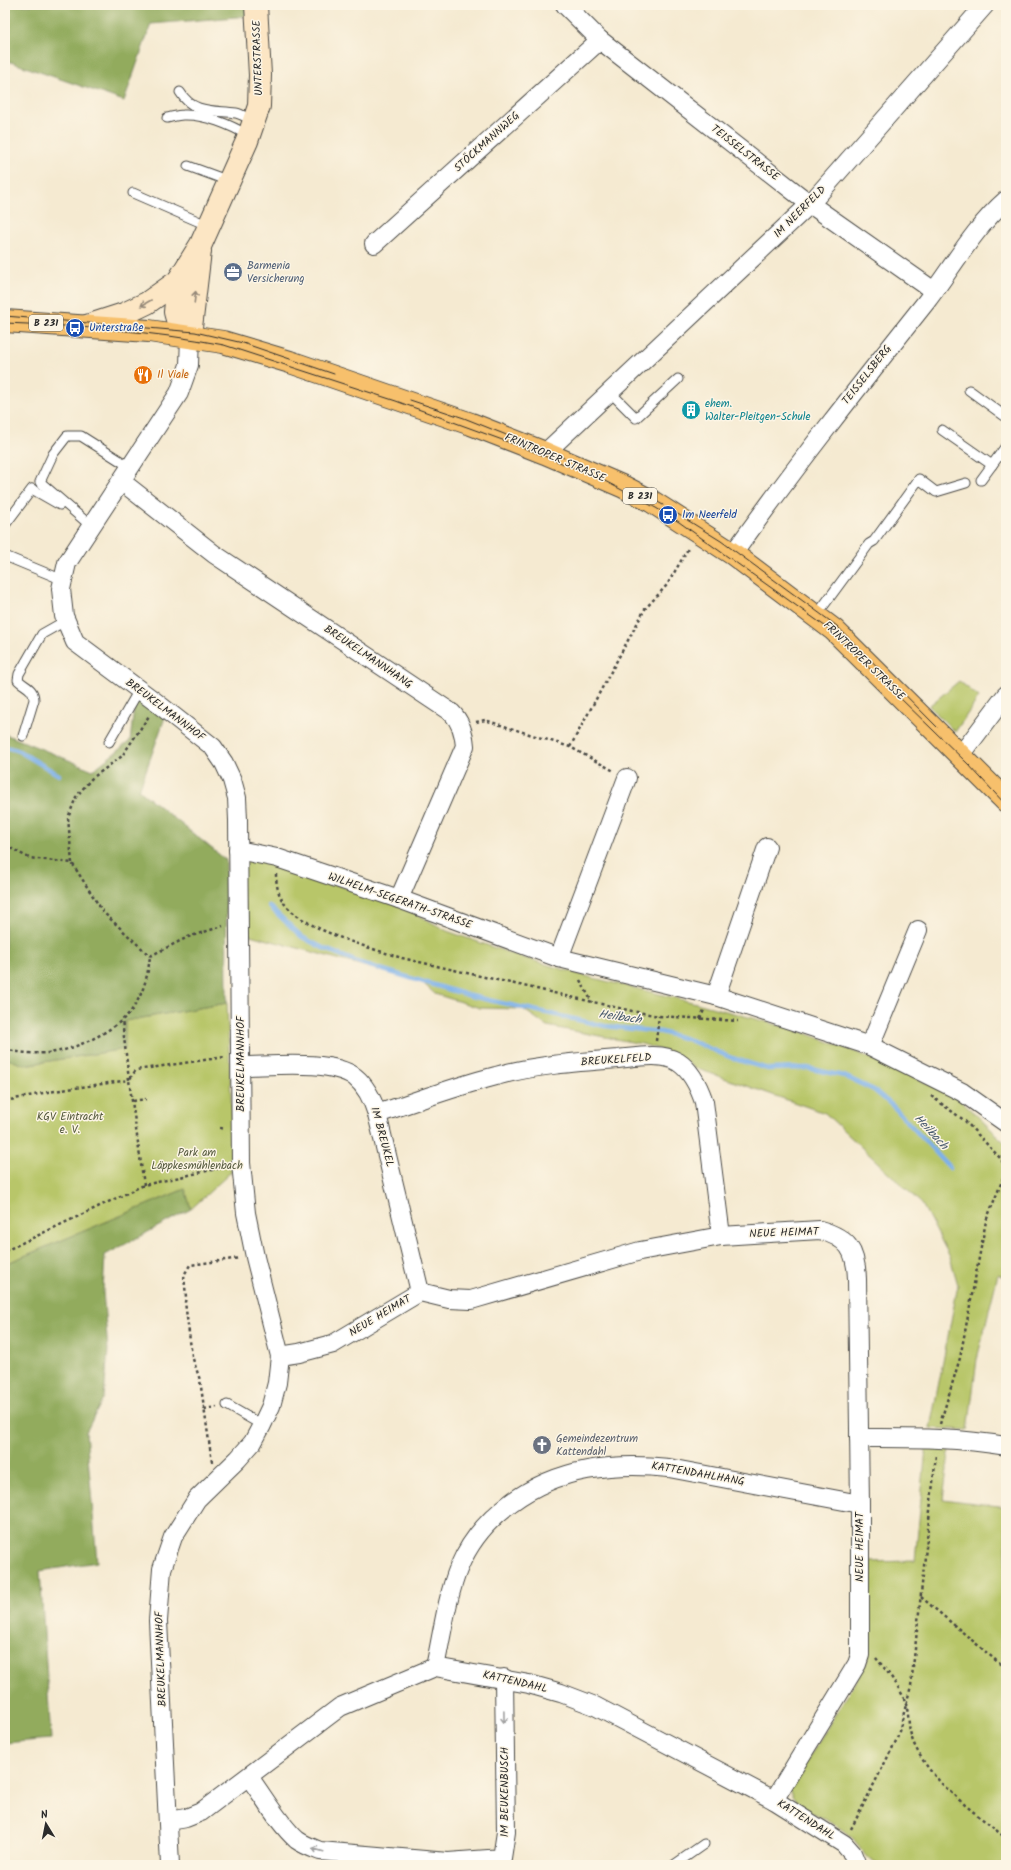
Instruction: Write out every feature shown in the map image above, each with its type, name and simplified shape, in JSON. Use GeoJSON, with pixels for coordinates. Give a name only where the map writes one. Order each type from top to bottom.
{"type":"FeatureCollection","features":[{"type":"Feature","properties":{"kind":"main road","name":"FRINTROPER STRASSE"},"geometry":{"type":"LineString","coordinates":[[5,321],[87,326],[190,336],[223,342],[290,362],[450,417],[545,453],[637,494],[733,554],[834,630],[860,654],[1006,801]]}},
{"type":"Feature","properties":{"kind":"street","name":"UNTERSTRASSE"},"geometry":{"type":"LineString","coordinates":[[190,336],[178,323],[175,312],[178,281],[205,235],[252,129],[261,91],[256,5]]}},
{"type":"Feature","properties":{"kind":"street","name":"TEISSELSTRASSE"},"geometry":{"type":"LineString","coordinates":[[565,5],[600,40],[810,204],[934,291]]}},
{"type":"Feature","properties":{"kind":"street","name":"IM NEERFELD"},"geometry":{"type":"LineString","coordinates":[[545,453],[810,204],[985,5]]}},
{"type":"Feature","properties":{"kind":"street","name":"STÖCKMANNWEG"},"geometry":{"type":"LineString","coordinates":[[374,244],[600,40]]}},
{"type":"Feature","properties":{"kind":"street","name":"TEISSELSBERG"},"geometry":{"type":"LineString","coordinates":[[733,554],[789,476],[934,291],[992,212],[1006,200]]}},
{"type":"Feature","properties":{"kind":"street","name":"UNTERSTRASSE"},"geometry":{"type":"LineString","coordinates":[[190,336],[205,235]]}},
{"type":"Feature","properties":{"kind":"street"},"geometry":{"type":"LineString","coordinates":[[87,326],[124,314],[147,303],[178,281]]}},
{"type":"Feature","properties":{"kind":"street","name":"BREUKELMANNHOF"},"geometry":{"type":"LineString","coordinates":[[170,1865],[158,1622],[162,1569],[173,1537],[197,1499],[238,1459],[253,1442],[271,1406],[277,1383],[280,1356],[255,1257],[246,1213],[241,1163],[237,798],[232,780],[224,763],[213,747],[157,703],[74,642],[66,621],[61,589],[67,563],[179,393],[189,365],[190,336]]}},
{"type":"Feature","properties":{"kind":"street","name":"BREUKELMANNHANG"},"geometry":{"type":"LineString","coordinates":[[126,474],[214,554],[452,713],[461,726],[465,746],[399,899]]}},
{"type":"Feature","properties":{"kind":"street"},"geometry":{"type":"LineString","coordinates":[[961,756],[1006,695]]}},
{"type":"Feature","properties":{"kind":"street"},"geometry":{"type":"LineString","coordinates":[[559,958],[627,778]]}},
{"type":"Feature","properties":{"kind":"street"},"geometry":{"type":"LineString","coordinates":[[716,996],[767,847]]}},
{"type":"Feature","properties":{"kind":"street","name":"WILHELM-SEGERATH-STRASSE"},"geometry":{"type":"LineString","coordinates":[[238,850],[277,858],[399,899],[559,958],[716,996],[870,1046],[962,1092],[1006,1123]]}},
{"type":"Feature","properties":{"kind":"street"},"geometry":{"type":"LineString","coordinates":[[870,1046],[918,930]]}},
{"type":"Feature","properties":{"kind":"street","name":"BREUKELFELD"},"geometry":{"type":"LineString","coordinates":[[377,1114],[496,1076],[537,1068],[590,1061],[632,1058],[665,1058],[678,1062],[691,1075],[699,1086],[704,1102],[721,1236]]}},
{"type":"Feature","properties":{"kind":"street","name":"IM BREUKEL"},"geometry":{"type":"LineString","coordinates":[[241,1060],[326,1066],[342,1070],[356,1078],[366,1090],[377,1114],[420,1292]]}},
{"type":"Feature","properties":{"kind":"street","name":"NEUE HEIMAT"},"geometry":{"type":"LineString","coordinates":[[280,1356],[299,1353],[333,1344],[420,1292],[449,1299],[471,1300],[640,1251],[721,1236],[820,1230],[834,1234],[847,1243],[857,1266],[860,1646],[857,1664],[774,1800]]}},
{"type":"Feature","properties":{"kind":"street"},"geometry":{"type":"LineString","coordinates":[[859,1438],[938,1437],[975,1440],[1006,1446]]}},
{"type":"Feature","properties":{"kind":"street","name":"KATTENDAHLHANG"},"geometry":{"type":"LineString","coordinates":[[435,1667],[451,1594],[459,1567],[470,1544],[485,1526],[506,1506],[532,1490],[558,1479],[586,1470],[616,1466],[644,1465],[669,1468],[860,1504]]}},
{"type":"Feature","properties":{"kind":"street"},"geometry":{"type":"LineString","coordinates":[[168,1821],[186,1818],[201,1812],[340,1707],[435,1667]]}},
{"type":"Feature","properties":{"kind":"street","name":"KATTENDAHL"},"geometry":{"type":"LineString","coordinates":[[435,1667],[504,1678],[555,1691],[595,1706],[774,1800],[844,1844],[852,1853],[857,1865]]}},
{"type":"Feature","properties":{"kind":"street","name":"IM BEUKENBUSCH"},"geometry":{"type":"LineString","coordinates":[[249,1777],[286,1828],[297,1840],[320,1851],[448,1862],[502,1858],[506,1832],[504,1678]]}},
{"type":"Feature","properties":{"kind":"lane"},"geometry":{"type":"LineString","coordinates":[[180,92],[186,102],[205,110],[238,114],[252,129]]}},
{"type":"Feature","properties":{"kind":"lane"},"geometry":{"type":"LineString","coordinates":[[168,118],[184,114],[206,118],[234,127],[252,129]]}},
{"type":"Feature","properties":{"kind":"lane"},"geometry":{"type":"LineString","coordinates":[[188,166],[229,181]]}},
{"type":"Feature","properties":{"kind":"lane"},"geometry":{"type":"LineString","coordinates":[[133,193],[205,235]]}},
{"type":"Feature","properties":{"kind":"lane"},"geometry":{"type":"LineString","coordinates":[[610,392],[636,418],[678,379]]}},
{"type":"Feature","properties":{"kind":"lane"},"geometry":{"type":"LineString","coordinates":[[969,390],[1006,417]]}},
{"type":"Feature","properties":{"kind":"lane"},"geometry":{"type":"LineString","coordinates":[[942,430],[992,466]]}},
{"type":"Feature","properties":{"kind":"lane"},"geometry":{"type":"LineString","coordinates":[[91,526],[40,482],[53,454],[67,436],[81,436],[126,474]]}},
{"type":"Feature","properties":{"kind":"lane"},"geometry":{"type":"LineString","coordinates":[[981,480],[1006,446]]}},
{"type":"Feature","properties":{"kind":"lane"},"geometry":{"type":"LineString","coordinates":[[816,616],[869,544],[874,541],[918,479],[936,492],[966,482]]}},
{"type":"Feature","properties":{"kind":"lane"},"geometry":{"type":"LineString","coordinates":[[5,526],[32,489],[77,514]]}},
{"type":"Feature","properties":{"kind":"lane"},"geometry":{"type":"LineString","coordinates":[[5,556],[63,580]]}},
{"type":"Feature","properties":{"kind":"lane"},"geometry":{"type":"LineString","coordinates":[[23,736],[34,700],[34,694],[28,686],[18,680],[19,674],[42,634],[66,621]]}},
{"type":"Feature","properties":{"kind":"lane"},"geometry":{"type":"LineString","coordinates":[[109,742],[139,690]]}},
{"type":"Feature","properties":{"kind":"lane"},"geometry":{"type":"LineString","coordinates":[[227,1405],[262,1425]]}},
{"type":"Feature","properties":{"kind":"lane"},"geometry":{"type":"LineString","coordinates":[[674,1865],[704,1844]]}},
{"type":"Feature","properties":{"kind":"path"},"geometry":{"type":"LineString","coordinates":[[570,747],[645,609],[667,585],[698,531]]}},
{"type":"Feature","properties":{"kind":"path"},"geometry":{"type":"LineString","coordinates":[[150,956],[103,912],[72,863],[68,818],[76,797],[91,779],[122,756],[157,703]]}},
{"type":"Feature","properties":{"kind":"path"},"geometry":{"type":"LineString","coordinates":[[461,726],[485,720],[570,747],[627,778]]}},
{"type":"Feature","properties":{"kind":"path"},"geometry":{"type":"LineString","coordinates":[[5,845],[29,858],[72,863]]}},
{"type":"Feature","properties":{"kind":"path"},"geometry":{"type":"LineString","coordinates":[[277,858],[278,890],[284,902],[302,919],[335,935],[402,958],[559,996],[659,1016],[746,1023]]}},
{"type":"Feature","properties":{"kind":"path"},"geometry":{"type":"LineString","coordinates":[[150,956],[200,932],[239,922]]}},
{"type":"Feature","properties":{"kind":"path"},"geometry":{"type":"LineString","coordinates":[[5,1050],[34,1054],[49,1053],[66,1049],[95,1037],[122,1020],[130,1011],[143,990],[150,956]]}},
{"type":"Feature","properties":{"kind":"path"},"geometry":{"type":"LineString","coordinates":[[656,1037],[659,1016]]}},
{"type":"Feature","properties":{"kind":"path"},"geometry":{"type":"LineString","coordinates":[[122,1020],[144,1185]]}},
{"type":"Feature","properties":{"kind":"path"},"geometry":{"type":"LineString","coordinates":[[5,1101],[48,1092],[129,1080],[136,1070],[241,1060]]}},
{"type":"Feature","properties":{"kind":"path"},"geometry":{"type":"LineString","coordinates":[[929,1095],[965,1121],[1001,1159],[1004,1165],[1006,1183]]}},
{"type":"Feature","properties":{"kind":"path"},"geometry":{"type":"LineString","coordinates":[[133,1101],[146,1099]]}},
{"type":"Feature","properties":{"kind":"path"},"geometry":{"type":"LineString","coordinates":[[5,1251],[144,1185],[241,1163]]}},
{"type":"Feature","properties":{"kind":"path"},"geometry":{"type":"LineString","coordinates":[[844,1844],[897,1739],[911,1686],[941,1414],[960,1358],[986,1221],[1005,1174]]}},
{"type":"Feature","properties":{"kind":"path"},"geometry":{"type":"LineString","coordinates":[[215,1481],[200,1380],[192,1356],[185,1302],[184,1275],[190,1265],[255,1257]]}},
{"type":"Feature","properties":{"kind":"path"},"geometry":{"type":"LineString","coordinates":[[921,1596],[1006,1669]]}},
{"type":"Feature","properties":{"kind":"path"},"geometry":{"type":"LineString","coordinates":[[860,1646],[873,1655],[902,1694],[906,1706],[909,1731],[915,1746],[930,1771],[1002,1835],[1006,1831]]}},
{"type":"Feature","properties":{"kind":"green space"},"geometry":{"type":"Polygon","coordinates":[[[5,5],[248,5],[249,16],[151,24],[124,101],[5,60],[5,5]]]}},
{"type":"Feature","properties":{"kind":"green space"},"geometry":{"type":"Polygon","coordinates":[[[959,681],[979,697],[955,732],[929,706],[959,681]]]}},
{"type":"Feature","properties":{"kind":"green space"},"geometry":{"type":"Polygon","coordinates":[[[136,691],[167,712],[139,790],[226,860],[227,1003],[125,1021],[125,1049],[24,1065],[5,1058],[5,734],[93,770],[130,741],[136,691]]]}},
{"type":"Feature","properties":{"kind":"green space"},"geometry":{"type":"Polygon","coordinates":[[[238,852],[406,908],[447,931],[521,957],[589,977],[696,1003],[800,1031],[899,1070],[960,1099],[1006,1144],[1006,1279],[998,1274],[977,1359],[968,1430],[930,1428],[958,1285],[950,1257],[922,1204],[825,1113],[695,1068],[674,1054],[642,1044],[547,1026],[523,1009],[480,1008],[435,994],[422,982],[239,932],[238,852]]]}},
{"type":"Feature","properties":{"kind":"green space","name":"KGV Eintracht e. V."},"geometry":{"type":"Polygon","coordinates":[[[227,1003],[232,1120],[231,1172],[191,1209],[185,1189],[5,1264],[5,1058],[25,1065],[124,1049],[125,1021],[227,1003]]]}},
{"type":"Feature","properties":{"kind":"green space"},"geometry":{"type":"Polygon","coordinates":[[[185,1189],[191,1209],[105,1255],[103,1292],[108,1350],[104,1397],[86,1432],[97,1562],[40,1571],[51,1739],[5,1743],[5,1264],[185,1189]]]}},
{"type":"Feature","properties":{"kind":"green space"},"geometry":{"type":"Polygon","coordinates":[[[950,1447],[943,1499],[1006,1507],[1006,1865],[880,1865],[870,1859],[845,1831],[804,1808],[792,1796],[790,1789],[867,1662],[867,1562],[915,1561],[926,1448],[950,1447]]]}},
{"type":"Feature","properties":{"kind":"waterway","name":"Heilbach"},"geometry":{"type":"LineString","coordinates":[[5,747],[17,750],[59,775]]}},
{"type":"Feature","properties":{"kind":"waterway","name":"Heilbach"},"geometry":{"type":"LineString","coordinates":[[269,906],[302,937],[323,948],[360,963],[471,996],[605,1026],[661,1032],[687,1039],[732,1058],[768,1069],[807,1068],[844,1076],[874,1090],[894,1107],[950,1168]]}},
{"type":"Feature","properties":{"kind":"tram line"},"geometry":{"type":"LineString","coordinates":[[5,316],[195,332],[243,343],[334,374]]}},
{"type":"Feature","properties":{"kind":"tram line"},"geometry":{"type":"LineString","coordinates":[[5,323],[115,330],[170,336],[224,345],[396,401],[527,449],[601,479],[679,522],[829,629],[968,764],[1006,805]]}},
{"type":"Feature","properties":{"kind":"tram line"},"geometry":{"type":"LineString","coordinates":[[410,400],[464,418],[564,458]]}},
{"type":"Feature","properties":{"kind":"tram line"},"geometry":{"type":"LineString","coordinates":[[633,488],[663,505]]}},
{"type":"Feature","properties":{"kind":"tram line"},"geometry":{"type":"LineString","coordinates":[[676,513],[721,541],[837,626],[937,727]]}},
{"type":"Feature","properties":{"kind":"place","name":"Barmenia Versicherung"},"geometry":{"type":"Point","coordinates":[233,272]}},
{"type":"Feature","properties":{"kind":"place","name":"Unterstraße"},"geometry":{"type":"Point","coordinates":[75,328]}},
{"type":"Feature","properties":{"kind":"place","name":"Il Viale"},"geometry":{"type":"Point","coordinates":[143,375]}},
{"type":"Feature","properties":{"kind":"place","name":"ehem. Walter-Pleitgen-Schule"},"geometry":{"type":"Point","coordinates":[691,410]}},
{"type":"Feature","properties":{"kind":"place","name":"Im Neerfeld"},"geometry":{"type":"Point","coordinates":[668,515]}},
{"type":"Feature","properties":{"kind":"place","name":"Gemeindezentrum Kattendahl"},"geometry":{"type":"Point","coordinates":[542,1445]}},
{"type":"Feature","properties":{"kind":"park label","name":"Park am Läppkesmühlenbach"},"geometry":{"type":"Point","coordinates":[197,1159]}}]}
